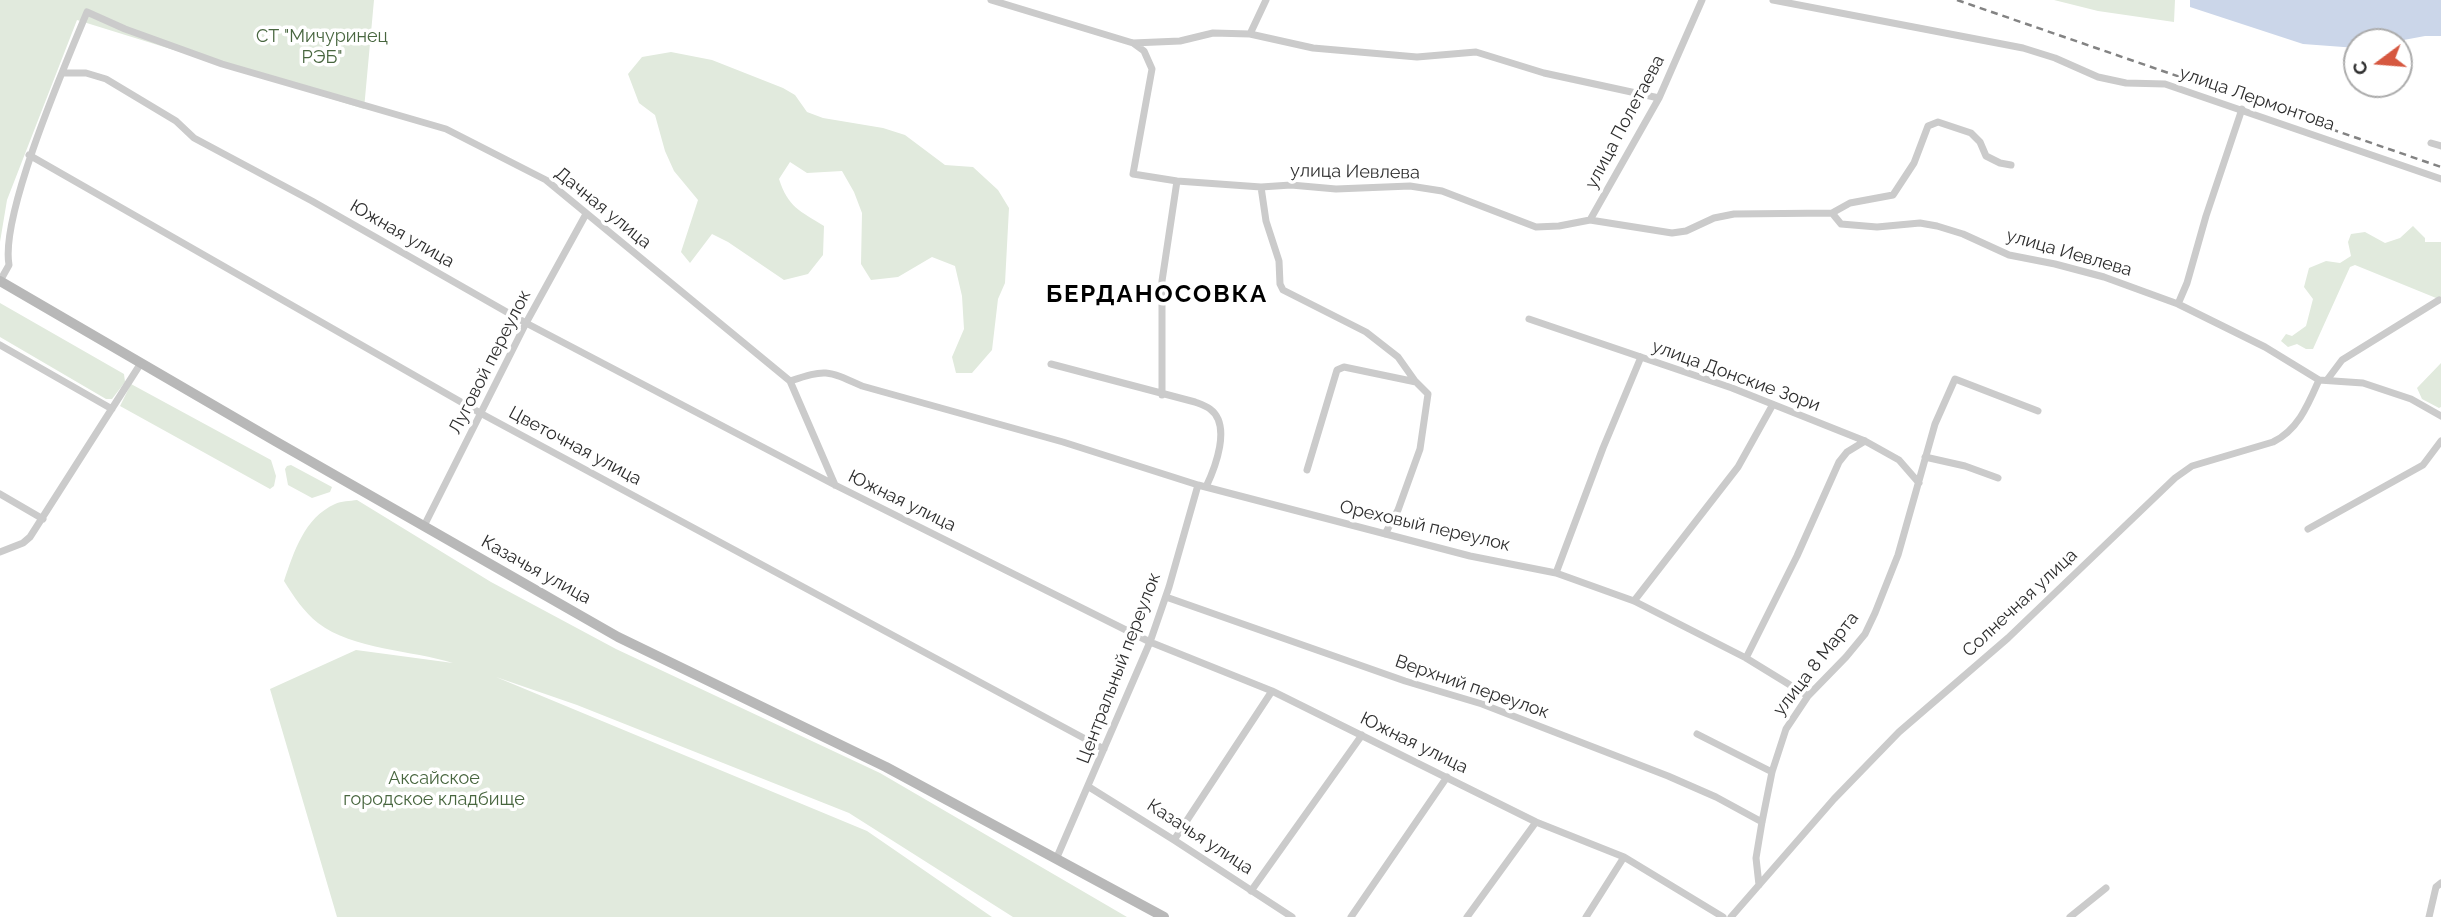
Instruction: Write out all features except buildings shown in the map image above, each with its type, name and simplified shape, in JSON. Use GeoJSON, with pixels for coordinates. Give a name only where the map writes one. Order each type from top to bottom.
{"type":"FeatureCollection","features":[{"type":"Feature","properties":{"kind":"main road","name":"Казачья улица"},"geometry":{"type":"LineString","coordinates":[[0,281],[618,637],[886,767],[1164,917]]}},
{"type":"Feature","properties":{"kind":"street"},"geometry":{"type":"LineString","coordinates":[[991,0],[1133,43],[1171,43],[1213,33],[1250,34],[1313,48],[1404,56],[1476,52],[1544,73],[1659,98]]}},
{"type":"Feature","properties":{"kind":"street"},"geometry":{"type":"LineString","coordinates":[[1250,34],[1266,0]]}},
{"type":"Feature","properties":{"kind":"street","name":"улица Полетаева"},"geometry":{"type":"LineString","coordinates":[[1590,220],[1659,98],[1702,0]]}},
{"type":"Feature","properties":{"kind":"street","name":"улица Лермонтова"},"geometry":{"type":"LineString","coordinates":[[1773,0],[2023,48],[2055,58],[2098,77],[2126,83],[2165,84],[2441,179]]}},
{"type":"Feature","properties":{"kind":"street","name":"Дачная улица"},"geometry":{"type":"LineString","coordinates":[[62,73],[87,12],[125,29],[222,64],[446,130],[546,180],[790,381]]}},
{"type":"Feature","properties":{"kind":"street","name":"улица Иевлева"},"geometry":{"type":"LineString","coordinates":[[1133,43],[1144,51],[1152,69],[1133,174],[1177,181],[1261,187],[1291,185],[1336,189],[1410,186],[1442,191],[1536,227],[1590,220],[1672,233],[1686,231],[1714,218],[1734,214],[1832,213],[1841,223],[1877,228],[1920,223],[1937,226],[2009,255],[2104,277],[2178,304],[2265,347],[2323,380],[2363,383],[2411,399],[2441,416]]}},
{"type":"Feature","properties":{"kind":"street"},"geometry":{"type":"LineString","coordinates":[[0,281],[9,265],[6,255],[10,214],[29,155],[62,73]]}},
{"type":"Feature","properties":{"kind":"street","name":"Южная улица"},"geometry":{"type":"LineString","coordinates":[[62,73],[86,73],[106,79],[176,121],[194,138],[312,201],[526,323],[835,485],[1150,642],[1272,691],[1536,822],[1624,857],[1723,917]]}},
{"type":"Feature","properties":{"kind":"street"},"geometry":{"type":"LineString","coordinates":[[2178,304],[2242,109]]}},
{"type":"Feature","properties":{"kind":"street"},"geometry":{"type":"LineString","coordinates":[[1832,213],[1850,203],[1893,195],[1914,163],[1931,123],[1938,122],[1971,133],[1980,142],[1986,156],[2011,165]]}},
{"type":"Feature","properties":{"kind":"street"},"geometry":{"type":"LineString","coordinates":[[2431,143],[2441,146]]}},
{"type":"Feature","properties":{"kind":"street","name":"Цветочная улица"},"geometry":{"type":"LineString","coordinates":[[29,155],[482,414],[1104,748]]}},
{"type":"Feature","properties":{"kind":"street"},"geometry":{"type":"LineString","coordinates":[[1162,394],[1162,281],[1177,181]]}},
{"type":"Feature","properties":{"kind":"street"},"geometry":{"type":"LineString","coordinates":[[1261,187],[1266,221],[1279,261],[1280,284],[1283,290],[1366,332],[1398,357],[1428,394],[1420,449],[1398,510],[1385,534]]}},
{"type":"Feature","properties":{"kind":"street","name":"Луговой переулок"},"geometry":{"type":"LineString","coordinates":[[424,526],[526,323],[586,214]]}},
{"type":"Feature","properties":{"kind":"street","name":"Солнечная улица"},"geometry":{"type":"LineString","coordinates":[[1759,885],[1834,799],[1899,732],[2008,638],[2175,478],[2192,466],[2284,437],[2293,429],[2323,380],[2342,360],[2439,300]]}},
{"type":"Feature","properties":{"kind":"street","name":"улица Донские Зори"},"geometry":{"type":"LineString","coordinates":[[1529,319],[1732,388],[1866,441],[1899,460],[1919,483]]}},
{"type":"Feature","properties":{"kind":"street"},"geometry":{"type":"LineString","coordinates":[[0,345],[112,409]]}},
{"type":"Feature","properties":{"kind":"street"},"geometry":{"type":"LineString","coordinates":[[1556,573],[1641,357]]}},
{"type":"Feature","properties":{"kind":"street"},"geometry":{"type":"LineString","coordinates":[[0,552],[23,543],[43,519],[141,363]]}},
{"type":"Feature","properties":{"kind":"street"},"geometry":{"type":"LineString","coordinates":[[1051,364],[1195,402],[1212,410],[1219,422],[1221,443],[1216,466],[1202,486]]}},
{"type":"Feature","properties":{"kind":"street"},"geometry":{"type":"LineString","coordinates":[[1307,470],[1337,370],[1344,367],[1416,382]]}},
{"type":"Feature","properties":{"kind":"street","name":"Ореховый переулок"},"geometry":{"type":"LineString","coordinates":[[790,381],[819,371],[834,373],[862,386],[1063,442],[1202,486],[1470,556],[1556,573],[1634,601],[1746,658],[1808,696]]}},
{"type":"Feature","properties":{"kind":"street","name":"улица 8 Марта"},"geometry":{"type":"LineString","coordinates":[[1759,885],[1756,858],[1762,822],[1772,772],[1786,729],[1808,696],[1865,634],[1898,555],[1925,457],[1955,379],[2038,411]]}},
{"type":"Feature","properties":{"kind":"street"},"geometry":{"type":"LineString","coordinates":[[790,381],[835,485]]}},
{"type":"Feature","properties":{"kind":"street"},"geometry":{"type":"LineString","coordinates":[[1634,601],[1738,467],[1772,406]]}},
{"type":"Feature","properties":{"kind":"street"},"geometry":{"type":"LineString","coordinates":[[1746,658],[1839,462],[1847,452],[1866,441]]}},
{"type":"Feature","properties":{"kind":"street"},"geometry":{"type":"LineString","coordinates":[[2308,529],[2423,465],[2441,441]]}},
{"type":"Feature","properties":{"kind":"street"},"geometry":{"type":"LineString","coordinates":[[1925,457],[1965,466],[1998,478]]}},
{"type":"Feature","properties":{"kind":"street","name":"Центральный переулок"},"geometry":{"type":"LineString","coordinates":[[1057,857],[1150,642],[1202,486]]}},
{"type":"Feature","properties":{"kind":"street"},"geometry":{"type":"LineString","coordinates":[[0,494],[43,519]]}},
{"type":"Feature","properties":{"kind":"street","name":"Верхний переулок"},"geometry":{"type":"LineString","coordinates":[[1166,597],[1405,681],[1482,704],[1668,776],[1716,797],[1762,822]]}},
{"type":"Feature","properties":{"kind":"street"},"geometry":{"type":"LineString","coordinates":[[1174,840],[1272,691]]}},
{"type":"Feature","properties":{"kind":"street"},"geometry":{"type":"LineString","coordinates":[[1698,734],[1772,772]]}},
{"type":"Feature","properties":{"kind":"street"},"geometry":{"type":"LineString","coordinates":[[1251,891],[1362,735]]}},
{"type":"Feature","properties":{"kind":"street"},"geometry":{"type":"LineString","coordinates":[[1351,917],[1447,776]]}},
{"type":"Feature","properties":{"kind":"street","name":"Казачья улица"},"geometry":{"type":"LineString","coordinates":[[1089,788],[1292,917]]}},
{"type":"Feature","properties":{"kind":"street"},"geometry":{"type":"LineString","coordinates":[[1467,917],[1536,822]]}},
{"type":"Feature","properties":{"kind":"street"},"geometry":{"type":"LineString","coordinates":[[1586,917],[1624,857]]}},
{"type":"Feature","properties":{"kind":"street"},"geometry":{"type":"LineString","coordinates":[[2429,917],[2436,887],[2441,883]]}},
{"type":"Feature","properties":{"kind":"street"},"geometry":{"type":"LineString","coordinates":[[1731,917],[1759,885]]}},
{"type":"Feature","properties":{"kind":"street"},"geometry":{"type":"LineString","coordinates":[[2070,917],[2106,888]]}},
{"type":"Feature","properties":{"kind":"green space","name":"СТ \"Мичуринец РЭБ\""},"geometry":{"type":"Polygon","coordinates":[[[0,0],[374,0],[364,109],[77,20],[7,200],[0,242],[0,0]]]}},
{"type":"Feature","properties":{"kind":"green space"},"geometry":{"type":"Polygon","coordinates":[[[2054,0],[2175,0],[2174,22],[2098,11],[2054,0]]]}},
{"type":"Feature","properties":{"kind":"green space"},"geometry":{"type":"Polygon","coordinates":[[[671,52],[712,60],[783,88],[795,95],[807,112],[823,118],[883,128],[905,135],[945,165],[973,167],[998,190],[1009,208],[1005,283],[998,299],[992,350],[972,373],[956,373],[952,357],[964,329],[962,296],[955,266],[932,257],[898,277],[871,280],[861,264],[862,213],[842,171],[807,173],[790,162],[779,179],[791,202],[824,226],[823,255],[808,274],[784,280],[712,234],[690,263],[681,252],[698,200],[674,171],[655,115],[639,103],[628,74],[642,57],[671,52]]]}},
{"type":"Feature","properties":{"kind":"green space"},"geometry":{"type":"Polygon","coordinates":[[[2413,226],[2425,238],[2425,242],[2441,242],[2441,300],[2355,265],[2350,267],[2313,349],[2297,344],[2288,347],[2281,341],[2286,334],[2292,336],[2306,326],[2313,299],[2304,287],[2309,268],[2326,261],[2340,263],[2351,256],[2348,242],[2351,234],[2365,232],[2385,243],[2400,238],[2413,226]]]}},
{"type":"Feature","properties":{"kind":"green space"},"geometry":{"type":"Polygon","coordinates":[[[0,303],[124,374],[125,382],[112,399],[106,399],[0,337],[0,303]]]}},
{"type":"Feature","properties":{"kind":"green space"},"geometry":{"type":"Polygon","coordinates":[[[2441,363],[2439,408],[2422,399],[2417,388],[2441,363]]]}},
{"type":"Feature","properties":{"kind":"green space"},"geometry":{"type":"Polygon","coordinates":[[[131,384],[271,460],[276,476],[274,486],[270,489],[120,406],[131,384]]]}},
{"type":"Feature","properties":{"kind":"green space"},"geometry":{"type":"Polygon","coordinates":[[[291,465],[332,487],[330,492],[312,498],[288,485],[285,469],[291,465]]]}},
{"type":"Feature","properties":{"kind":"green space","name":"Аксайское городское кладбище"},"geometry":{"type":"Polygon","coordinates":[[[357,500],[491,582],[616,649],[880,773],[1127,917],[1013,917],[849,813],[577,705],[496,677],[867,831],[992,917],[337,917],[270,689],[356,650],[453,663],[365,644],[332,632],[308,614],[284,581],[302,537],[315,518],[335,504],[357,500]]]}},
{"type":"Feature","properties":{"kind":"water"},"geometry":{"type":"Polygon","coordinates":[[[2190,0],[2441,0],[2441,36],[2413,38],[2413,28],[2343,28],[2343,47],[2303,44],[2190,7],[2190,0]]]}},
{"type":"Feature","properties":{"kind":"railway"},"geometry":{"type":"LineString","coordinates":[[1957,0],[2441,167]]}},
{"type":"Feature","properties":{"kind":"district","name":"БЕРДАНОСОВКА"},"geometry":{"type":"Point","coordinates":[1157,295]}}]}
